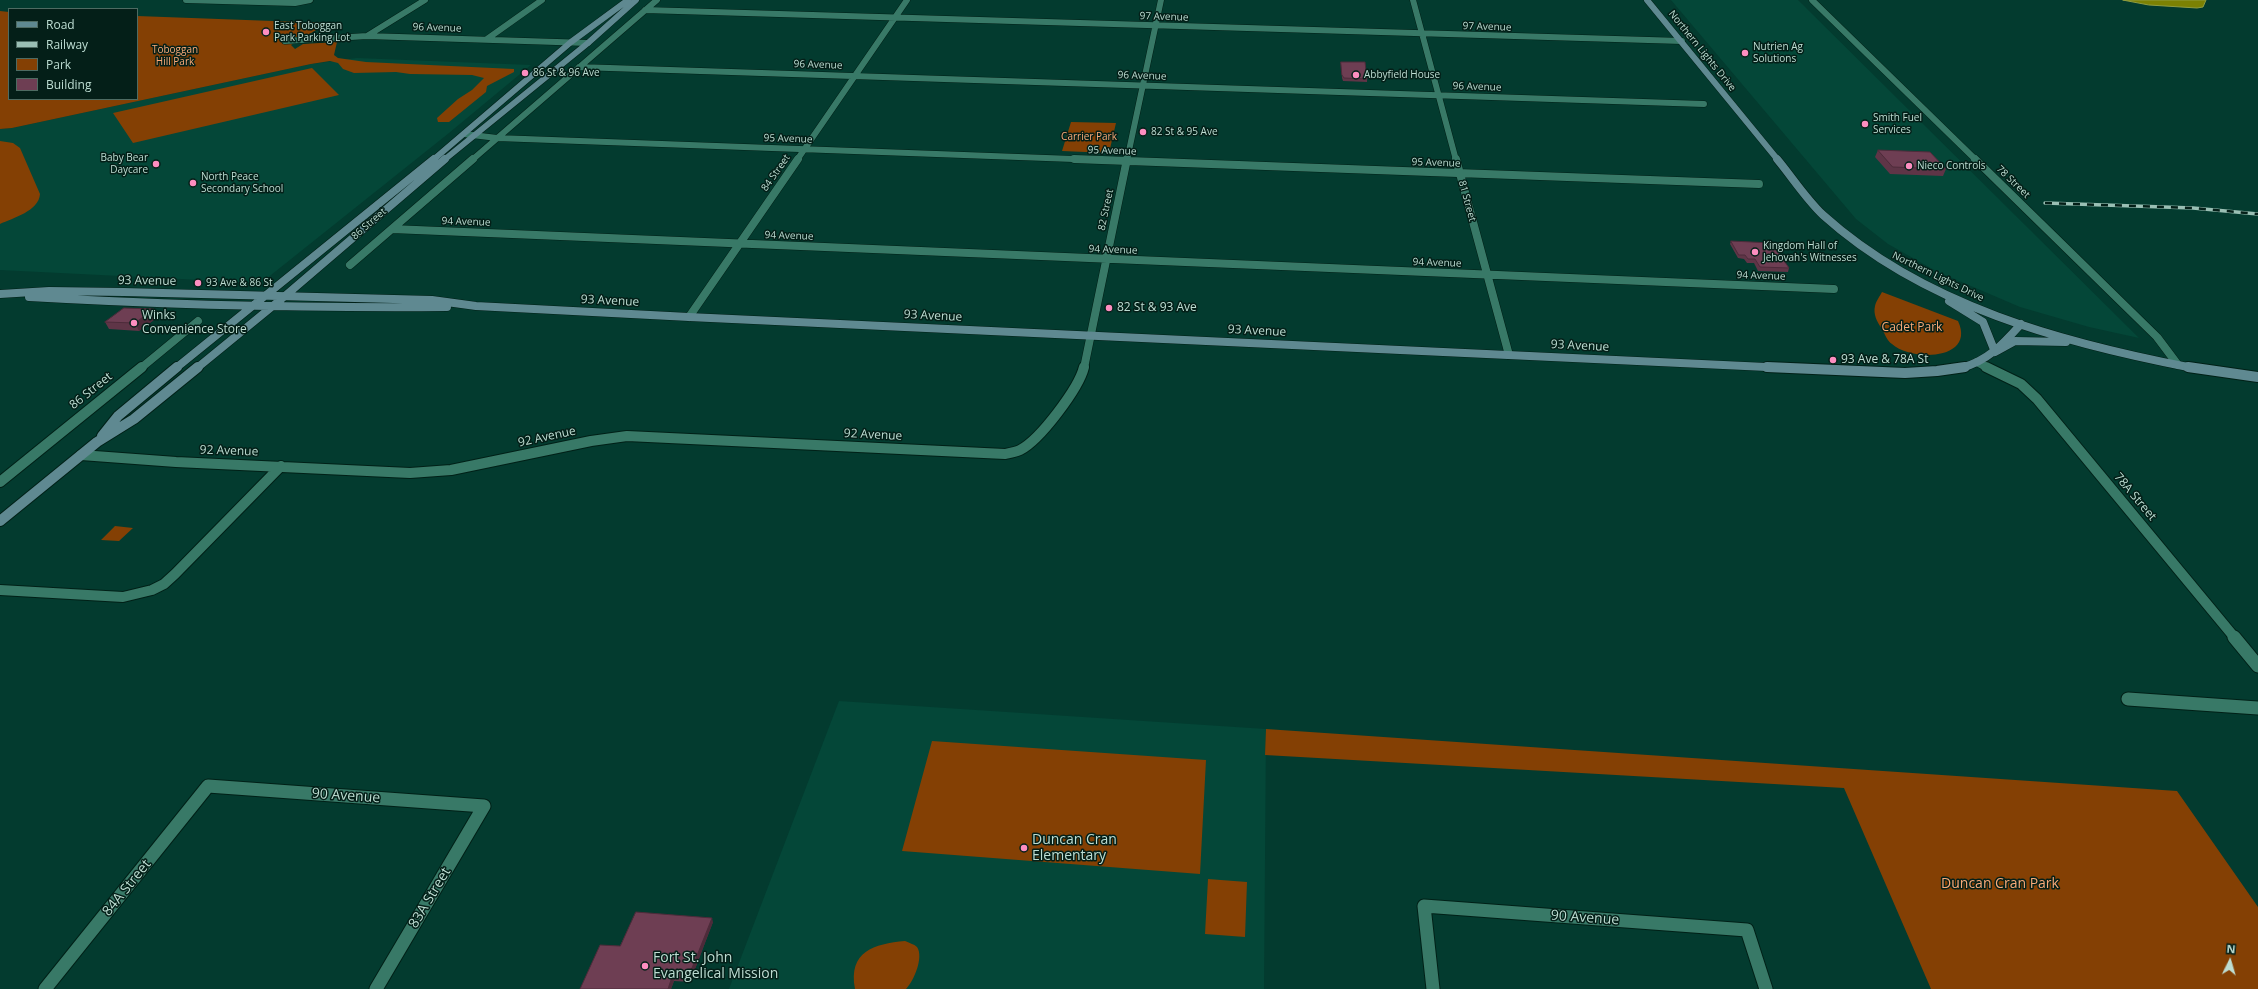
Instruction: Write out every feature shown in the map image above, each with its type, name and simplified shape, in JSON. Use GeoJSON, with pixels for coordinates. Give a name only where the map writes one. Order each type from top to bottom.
{"type":"FeatureCollection","features":[{"type":"Feature","properties":{"kind":"main road","name":"86 Street"},"geometry":{"type":"LineString","coordinates":[[97,442],[118,416],[250,306],[464,134],[571,42],[628,0]]}},
{"type":"Feature","properties":{"kind":"main road","name":"86 Street"},"geometry":{"type":"LineString","coordinates":[[0,521],[97,442],[134,419],[272,307],[472,136],[588,43],[636,0]]}},
{"type":"Feature","properties":{"kind":"main road","name":"Northern Lights Drive"},"geometry":{"type":"LineString","coordinates":[[1647,0],[1822,214],[1862,248],[1907,275],[1970,305],[2021,324],[2084,344],[2178,365],[2258,377]]}},
{"type":"Feature","properties":{"kind":"main road"},"geometry":{"type":"LineString","coordinates":[[1907,275],[1983,322],[1995,352],[2015,341],[2022,340],[2084,344]]}},
{"type":"Feature","properties":{"kind":"main road","name":"93 Avenue"},"geometry":{"type":"LineString","coordinates":[[0,294],[49,291],[264,295],[432,300],[476,306]]}},
{"type":"Feature","properties":{"kind":"main road","name":"93 Avenue"},"geometry":{"type":"LineString","coordinates":[[10,294],[38,299],[272,307],[349,308],[476,306],[1906,373],[1944,371],[1977,362],[1995,352],[2021,324]]}},
{"type":"Feature","properties":{"kind":"street"},"geometry":{"type":"LineString","coordinates":[[186,0],[307,1]]}},
{"type":"Feature","properties":{"kind":"street"},"geometry":{"type":"LineString","coordinates":[[367,36],[425,0]]}},
{"type":"Feature","properties":{"kind":"street"},"geometry":{"type":"LineString","coordinates":[[487,40],[542,0]]}},
{"type":"Feature","properties":{"kind":"street","name":"86 Street"},"geometry":{"type":"LineString","coordinates":[[350,265],[657,0]]}},
{"type":"Feature","properties":{"kind":"street","name":"84 Street"},"geometry":{"type":"LineString","coordinates":[[689,317],[907,0]]}},
{"type":"Feature","properties":{"kind":"street","name":"82 Street"},"geometry":{"type":"LineString","coordinates":[[1019,450],[1030,444],[1079,383],[1107,259],[1161,0]]}},
{"type":"Feature","properties":{"kind":"street","name":"81 Street"},"geometry":{"type":"LineString","coordinates":[[1413,0],[1486,275],[1509,355]]}},
{"type":"Feature","properties":{"kind":"street","name":"78 Street"},"geometry":{"type":"LineString","coordinates":[[1812,0],[2157,337],[2178,365]]}},
{"type":"Feature","properties":{"kind":"street","name":"97 Avenue"},"geometry":{"type":"LineString","coordinates":[[645,10],[1682,41]]}},
{"type":"Feature","properties":{"kind":"street","name":"96 Avenue"},"geometry":{"type":"LineString","coordinates":[[285,41],[367,36],[588,43]]}},
{"type":"Feature","properties":{"kind":"street","name":"96 Avenue"},"geometry":{"type":"LineString","coordinates":[[579,67],[1704,104]]}},
{"type":"Feature","properties":{"kind":"street","name":"95 Avenue"},"geometry":{"type":"LineString","coordinates":[[464,134],[497,138],[804,150],[1760,184]]}},
{"type":"Feature","properties":{"kind":"street","name":"94 Avenue"},"geometry":{"type":"LineString","coordinates":[[392,229],[1834,289]]}},
{"type":"Feature","properties":{"kind":"street","name":"86 Street"},"geometry":{"type":"LineString","coordinates":[[0,482],[198,321]]}},
{"type":"Feature","properties":{"kind":"street","name":"78A Street"},"geometry":{"type":"LineString","coordinates":[[1977,362],[2020,384],[2034,395],[2258,666]]}},
{"type":"Feature","properties":{"kind":"street","name":"92 Avenue"},"geometry":{"type":"LineString","coordinates":[[81,455],[176,462],[410,473],[432,472],[468,467],[591,441],[627,436],[988,454],[1007,454],[1019,450]]}},
{"type":"Feature","properties":{"kind":"street"},"geometry":{"type":"LineString","coordinates":[[0,590],[123,597],[152,590],[164,584],[175,574],[280,466]]}},
{"type":"Feature","properties":{"kind":"street"},"geometry":{"type":"LineString","coordinates":[[2128,698],[2258,708]]}},
{"type":"Feature","properties":{"kind":"street","name":"90 Avenue"},"geometry":{"type":"LineString","coordinates":[[208,786],[484,806]]}},
{"type":"Feature","properties":{"kind":"street","name":"84A Street"},"geometry":{"type":"LineString","coordinates":[[45,989],[208,786]]}},
{"type":"Feature","properties":{"kind":"street","name":"83A Street"},"geometry":{"type":"LineString","coordinates":[[376,989],[484,806]]}},
{"type":"Feature","properties":{"kind":"street","name":"90 Avenue"},"geometry":{"type":"LineString","coordinates":[[1433,989],[1424,906],[1746,930],[1766,989]]}},
{"type":"Feature","properties":{"kind":"shaded area"},"geometry":{"type":"Polygon","coordinates":[[[1671,0],[1798,0],[2139,338],[2089,327],[2020,307],[1936,271],[1888,244],[1856,219],[1671,0]]]}},
{"type":"Feature","properties":{"kind":"shaded area"},"geometry":{"type":"Polygon","coordinates":[[[2123,0],[2206,0],[2203,7],[2197,8],[2149,5],[2123,0]]]}},
{"type":"Feature","properties":{"kind":"shaded area","name":"North Peace Secondary School"},"geometry":{"type":"Polygon","coordinates":[[[357,58],[531,65],[449,133],[261,283],[0,270],[0,129],[12,128],[311,64],[357,58]]]}},
{"type":"Feature","properties":{"kind":"shaded area","name":"Duncan Cran Elementary"},"geometry":{"type":"Polygon","coordinates":[[[839,701],[1266,729],[1264,989],[729,989],[839,701]]]}},
{"type":"Feature","properties":{"kind":"green space","name":"Toboggan Hill Park"},"geometry":{"type":"Polygon","coordinates":[[[0,11],[8,12],[8,100],[138,100],[138,16],[328,23],[291,45],[295,49],[303,44],[337,42],[334,55],[338,58],[366,62],[514,69],[514,72],[487,86],[486,92],[449,122],[438,122],[437,118],[458,99],[472,90],[484,78],[472,75],[410,74],[396,72],[354,73],[343,69],[338,63],[330,61],[12,128],[0,129],[0,11]]]}},
{"type":"Feature","properties":{"kind":"green space"},"geometry":{"type":"Polygon","coordinates":[[[312,68],[339,95],[133,143],[113,113],[312,68]]]}},
{"type":"Feature","properties":{"kind":"green space","name":"Carrier Park"},"geometry":{"type":"Polygon","coordinates":[[[1071,122],[1116,123],[1109,153],[1062,151],[1071,122]]]}},
{"type":"Feature","properties":{"kind":"green space"},"geometry":{"type":"Polygon","coordinates":[[[0,141],[13,143],[20,148],[40,194],[39,200],[30,209],[0,224],[0,141]]]}},
{"type":"Feature","properties":{"kind":"green space","name":"Cadet Park"},"geometry":{"type":"Polygon","coordinates":[[[1882,292],[1958,321],[1961,334],[1958,344],[1950,350],[1939,354],[1926,355],[1901,350],[1892,344],[1886,337],[1875,315],[1877,300],[1882,292]]]}},
{"type":"Feature","properties":{"kind":"green space"},"geometry":{"type":"Polygon","coordinates":[[[115,526],[133,528],[119,541],[101,540],[115,526]]]}},
{"type":"Feature","properties":{"kind":"green space","name":"Duncan Cran Park"},"geometry":{"type":"Polygon","coordinates":[[[1266,729],[2177,791],[2258,907],[2258,989],[1931,989],[1844,788],[1265,755],[1266,729]]]}},
{"type":"Feature","properties":{"kind":"green space"},"geometry":{"type":"Polygon","coordinates":[[[932,741],[1206,760],[1200,874],[902,851],[932,741]]]}},
{"type":"Feature","properties":{"kind":"green space"},"geometry":{"type":"Polygon","coordinates":[[[1208,879],[1247,882],[1245,937],[1205,934],[1208,879]]]}},
{"type":"Feature","properties":{"kind":"green space"},"geometry":{"type":"Polygon","coordinates":[[[905,941],[913,944],[919,951],[919,963],[915,975],[906,989],[855,989],[854,976],[856,966],[860,958],[866,952],[883,944],[905,941]]]}},
{"type":"Feature","properties":{"kind":"building","name":"Abbyfield House"},"geometry":{"type":"Polygon","coordinates":[[[1341,62],[1365,62],[1367,79],[1344,78],[1342,75],[1341,62]]]}},
{"type":"Feature","properties":{"kind":"building"},"geometry":{"type":"Polygon","coordinates":[[[1878,150],[1930,152],[1946,169],[1893,167],[1878,150]]]}},
{"type":"Feature","properties":{"kind":"building","name":"Kingdom Hall of Jehovah's Witnesses"},"geometry":{"type":"Polygon","coordinates":[[[1731,241],[1772,243],[1789,268],[1760,267],[1755,259],[1748,259],[1745,255],[1739,255],[1731,241]]]}},
{"type":"Feature","properties":{"kind":"building"},"geometry":{"type":"Polygon","coordinates":[[[124,308],[154,309],[135,323],[105,322],[124,308]]]}},
{"type":"Feature","properties":{"kind":"building","name":"Fort St. John Evangelical Mission"},"geometry":{"type":"Polygon","coordinates":[[[636,912],[712,918],[688,978],[672,977],[668,989],[580,989],[600,945],[620,946],[636,912]]]}},
{"type":"Feature","properties":{"kind":"railway"},"geometry":{"type":"LineString","coordinates":[[2045,203],[2193,208],[2258,214]]}},
{"type":"Feature","properties":{"kind":"place","name":"East Toboggan Park Parking Lot"},"geometry":{"type":"Point","coordinates":[266,32]}},
{"type":"Feature","properties":{"kind":"place","name":"Nutrien Ag Solutions"},"geometry":{"type":"Point","coordinates":[1745,53]}},
{"type":"Feature","properties":{"kind":"place","name":"86 St & 96 Ave"},"geometry":{"type":"Point","coordinates":[525,73]}},
{"type":"Feature","properties":{"kind":"place","name":"Abbyfield House"},"geometry":{"type":"Point","coordinates":[1356,75]}},
{"type":"Feature","properties":{"kind":"place","name":"Smith Fuel Services"},"geometry":{"type":"Point","coordinates":[1865,124]}},
{"type":"Feature","properties":{"kind":"place","name":"82 St & 95 Ave"},"geometry":{"type":"Point","coordinates":[1143,132]}},
{"type":"Feature","properties":{"kind":"place","name":"Baby Bear Daycare"},"geometry":{"type":"Point","coordinates":[156,164]}},
{"type":"Feature","properties":{"kind":"place","name":"Nieco Controls"},"geometry":{"type":"Point","coordinates":[1909,166]}},
{"type":"Feature","properties":{"kind":"place","name":"North Peace Secondary School"},"geometry":{"type":"Point","coordinates":[193,183]}},
{"type":"Feature","properties":{"kind":"place","name":"Kingdom Hall of Jehovah's Witnesses"},"geometry":{"type":"Point","coordinates":[1755,252]}},
{"type":"Feature","properties":{"kind":"place","name":"93 Ave & 86 St"},"geometry":{"type":"Point","coordinates":[198,283]}},
{"type":"Feature","properties":{"kind":"place","name":"82 St & 93 Ave"},"geometry":{"type":"Point","coordinates":[1109,308]}},
{"type":"Feature","properties":{"kind":"place","name":"Winks Convenience Store"},"geometry":{"type":"Point","coordinates":[134,323]}},
{"type":"Feature","properties":{"kind":"place","name":"93 Ave & 78A St"},"geometry":{"type":"Point","coordinates":[1833,360]}},
{"type":"Feature","properties":{"kind":"place","name":"Duncan Cran Elementary"},"geometry":{"type":"Point","coordinates":[1024,848]}},
{"type":"Feature","properties":{"kind":"place","name":"Fort St. John Evangelical Mission"},"geometry":{"type":"Point","coordinates":[645,966]}}]}
